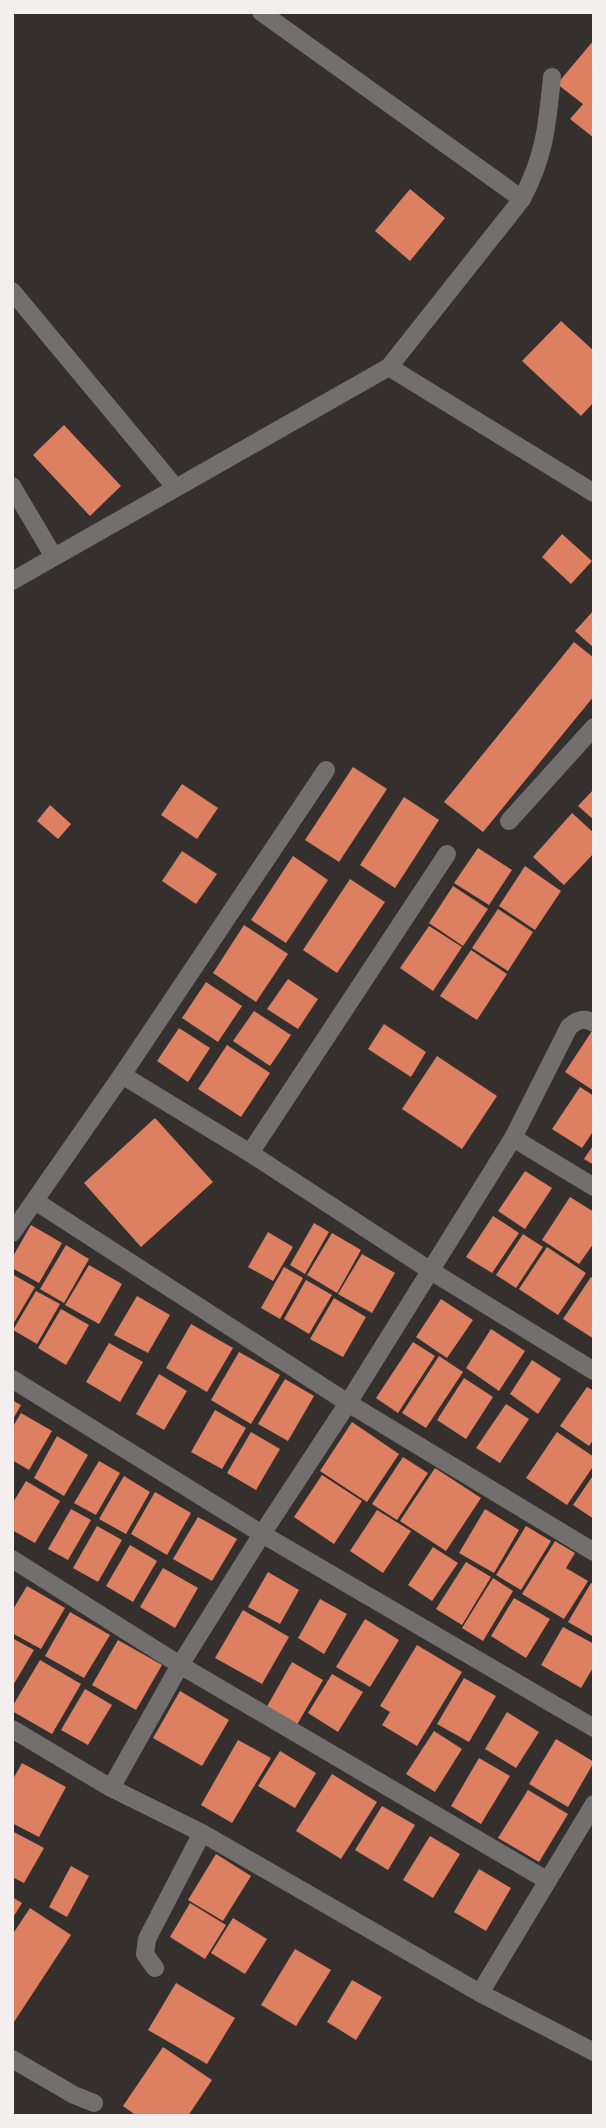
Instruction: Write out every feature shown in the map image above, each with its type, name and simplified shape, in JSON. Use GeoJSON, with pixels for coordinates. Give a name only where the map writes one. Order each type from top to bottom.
{"type":"FeatureCollection","features":[{"type":"Feature","properties":{"kind":"street"},"geometry":{"type":"LineString","coordinates":[[261,12],[522,199]]}},
{"type":"Feature","properties":{"kind":"street"},"geometry":{"type":"LineString","coordinates":[[12,581],[389,367],[522,199],[535,174],[544,146],[552,78]]}},
{"type":"Feature","properties":{"kind":"street"},"geometry":{"type":"LineString","coordinates":[[12,291],[176,488]]}},
{"type":"Feature","properties":{"kind":"street"},"geometry":{"type":"LineString","coordinates":[[389,367],[594,493]]}},
{"type":"Feature","properties":{"kind":"street"},"geometry":{"type":"LineString","coordinates":[[12,486],[54,557]]}},
{"type":"Feature","properties":{"kind":"street"},"geometry":{"type":"LineString","coordinates":[[509,821],[594,727]]}},
{"type":"Feature","properties":{"kind":"street"},"geometry":{"type":"LineString","coordinates":[[12,1233],[122,1075],[326,770]]}},
{"type":"Feature","properties":{"kind":"street"},"geometry":{"type":"LineString","coordinates":[[250,1153],[447,854]]}},
{"type":"Feature","properties":{"kind":"street"},"geometry":{"type":"LineString","coordinates":[[111,1788],[180,1665],[513,1138],[569,1027],[578,1020],[588,1019],[594,1023]]}},
{"type":"Feature","properties":{"kind":"street"},"geometry":{"type":"LineString","coordinates":[[122,1075],[594,1371]]}},
{"type":"Feature","properties":{"kind":"street"},"geometry":{"type":"LineString","coordinates":[[513,1138],[594,1187]]}},
{"type":"Feature","properties":{"kind":"street"},"geometry":{"type":"LineString","coordinates":[[35,1201],[348,1403],[594,1552]]}},
{"type":"Feature","properties":{"kind":"street"},"geometry":{"type":"LineString","coordinates":[[12,1379],[262,1534],[594,1728]]}},
{"type":"Feature","properties":{"kind":"street"},"geometry":{"type":"LineString","coordinates":[[12,1559],[180,1665],[548,1881]]}},
{"type":"Feature","properties":{"kind":"street"},"geometry":{"type":"LineString","coordinates":[[12,1730],[111,1788],[201,1833],[480,1993],[594,2052]]}},
{"type":"Feature","properties":{"kind":"street"},"geometry":{"type":"LineString","coordinates":[[480,1993],[594,1804]]}},
{"type":"Feature","properties":{"kind":"street"},"geometry":{"type":"LineString","coordinates":[[155,1968],[145,1954],[144,1947],[201,1833]]}},
{"type":"Feature","properties":{"kind":"street"},"geometry":{"type":"LineString","coordinates":[[12,2059],[74,2095],[94,2103]]}},
{"type":"Feature","properties":{"kind":"building"},"geometry":{"type":"Polygon","coordinates":[[[594,40],[594,138],[570,119],[583,104],[557,84],[594,40]]]}},
{"type":"Feature","properties":{"kind":"building"},"geometry":{"type":"Polygon","coordinates":[[[410,189],[445,218],[410,261],[375,231],[410,189]]]}},
{"type":"Feature","properties":{"kind":"building"},"geometry":{"type":"Polygon","coordinates":[[[561,321],[594,351],[594,402],[581,416],[522,361],[561,321]]]}},
{"type":"Feature","properties":{"kind":"building"},"geometry":{"type":"Polygon","coordinates":[[[64,425],[121,486],[90,516],[33,455],[64,425]]]}},
{"type":"Feature","properties":{"kind":"building"},"geometry":{"type":"Polygon","coordinates":[[[562,534],[592,561],[571,584],[542,557],[562,534]]]}},
{"type":"Feature","properties":{"kind":"building"},"geometry":{"type":"Polygon","coordinates":[[[594,610],[594,648],[575,631],[594,610]]]}},
{"type":"Feature","properties":{"kind":"building"},"geometry":{"type":"Polygon","coordinates":[[[574,642],[594,658],[594,696],[483,832],[444,802],[574,642]]]}},
{"type":"Feature","properties":{"kind":"building"},"geometry":{"type":"Polygon","coordinates":[[[353,767],[387,789],[339,862],[305,840],[353,767]]]}},
{"type":"Feature","properties":{"kind":"building"},"geometry":{"type":"Polygon","coordinates":[[[182,784],[218,808],[197,839],[161,815],[182,784]]]}},
{"type":"Feature","properties":{"kind":"building"},"geometry":{"type":"Polygon","coordinates":[[[594,789],[594,820],[578,806],[594,789]]]}},
{"type":"Feature","properties":{"kind":"building"},"geometry":{"type":"Polygon","coordinates":[[[404,797],[439,820],[395,888],[360,865],[404,797]]]}},
{"type":"Feature","properties":{"kind":"building"},"geometry":{"type":"Polygon","coordinates":[[[50,805],[71,824],[58,839],[37,821],[50,805]]]}},
{"type":"Feature","properties":{"kind":"building"},"geometry":{"type":"Polygon","coordinates":[[[572,813],[594,833],[594,853],[564,885],[533,857],[572,813]]]}},
{"type":"Feature","properties":{"kind":"building"},"geometry":{"type":"Polygon","coordinates":[[[478,848],[512,870],[489,905],[454,883],[478,848]]]}},
{"type":"Feature","properties":{"kind":"building"},"geometry":{"type":"Polygon","coordinates":[[[182,851],[217,874],[196,904],[162,881],[182,851]]]}},
{"type":"Feature","properties":{"kind":"building"},"geometry":{"type":"Polygon","coordinates":[[[293,856],[328,880],[286,943],[251,920],[293,856]]]}},
{"type":"Feature","properties":{"kind":"building"},"geometry":{"type":"Polygon","coordinates":[[[525,866],[561,891],[535,930],[499,906],[525,866]]]}},
{"type":"Feature","properties":{"kind":"building"},"geometry":{"type":"Polygon","coordinates":[[[350,879],[385,902],[337,973],[303,950],[350,879]]]}},
{"type":"Feature","properties":{"kind":"building"},"geometry":{"type":"Polygon","coordinates":[[[453,886],[488,909],[463,946],[429,923],[453,886]]]}},
{"type":"Feature","properties":{"kind":"building"},"geometry":{"type":"Polygon","coordinates":[[[498,909],[533,932],[508,971],[472,948],[498,909]]]}},
{"type":"Feature","properties":{"kind":"building"},"geometry":{"type":"Polygon","coordinates":[[[244,925],[288,954],[256,1002],[213,973],[244,925]]]}},
{"type":"Feature","properties":{"kind":"building"},"geometry":{"type":"Polygon","coordinates":[[[429,926],[462,947],[433,991],[400,968],[429,926]]]}},
{"type":"Feature","properties":{"kind":"building"},"geometry":{"type":"Polygon","coordinates":[[[471,950],[507,974],[477,1020],[440,996],[471,950]]]}},
{"type":"Feature","properties":{"kind":"building"},"geometry":{"type":"Polygon","coordinates":[[[288,979],[318,999],[298,1029],[267,1009],[288,979]]]}},
{"type":"Feature","properties":{"kind":"building"},"geometry":{"type":"Polygon","coordinates":[[[206,982],[242,1006],[218,1042],[182,1018],[206,982]]]}},
{"type":"Feature","properties":{"kind":"building"},"geometry":{"type":"Polygon","coordinates":[[[254,1011],[291,1035],[270,1066],[233,1041],[254,1011]]]}},
{"type":"Feature","properties":{"kind":"building"},"geometry":{"type":"Polygon","coordinates":[[[384,1024],[426,1052],[411,1077],[368,1049],[384,1024]]]}},
{"type":"Feature","properties":{"kind":"building"},"geometry":{"type":"Polygon","coordinates":[[[179,1028],[210,1048],[188,1082],[157,1061],[179,1028]]]}},
{"type":"Feature","properties":{"kind":"building"},"geometry":{"type":"Polygon","coordinates":[[[592,1031],[594,1032],[594,1091],[565,1072],[592,1031]]]}},
{"type":"Feature","properties":{"kind":"building"},"geometry":{"type":"Polygon","coordinates":[[[227,1045],[270,1073],[241,1117],[198,1089],[227,1045]]]}},
{"type":"Feature","properties":{"kind":"building"},"geometry":{"type":"Polygon","coordinates":[[[437,1056],[497,1096],[462,1149],[402,1109],[437,1056]]]}},
{"type":"Feature","properties":{"kind":"building"},"geometry":{"type":"Polygon","coordinates":[[[580,1087],[594,1096],[594,1130],[582,1148],[552,1129],[580,1087]]]}},
{"type":"Feature","properties":{"kind":"building"},"geometry":{"type":"Polygon","coordinates":[[[155,1118],[213,1182],[141,1247],[84,1183],[155,1118]]]}},
{"type":"Feature","properties":{"kind":"building"},"geometry":{"type":"Polygon","coordinates":[[[594,1144],[594,1165],[584,1159],[594,1144]]]}},
{"type":"Feature","properties":{"kind":"building"},"geometry":{"type":"Polygon","coordinates":[[[525,1171],[552,1188],[525,1229],[498,1211],[525,1171]]]}},
{"type":"Feature","properties":{"kind":"building"},"geometry":{"type":"Polygon","coordinates":[[[570,1197],[594,1212],[594,1243],[579,1264],[542,1240],[570,1197]]]}},
{"type":"Feature","properties":{"kind":"building"},"geometry":{"type":"Polygon","coordinates":[[[493,1216],[519,1233],[492,1273],[466,1257],[493,1216]]]}},
{"type":"Feature","properties":{"kind":"building"},"geometry":{"type":"Polygon","coordinates":[[[314,1223],[329,1232],[305,1274],[290,1265],[314,1223]]]}},
{"type":"Feature","properties":{"kind":"building"},"geometry":{"type":"Polygon","coordinates":[[[31,1225],[62,1243],[39,1283],[12,1268],[12,1258],[31,1225]]]}},
{"type":"Feature","properties":{"kind":"building"},"geometry":{"type":"Polygon","coordinates":[[[268,1232],[293,1247],[273,1281],[248,1267],[268,1232]]]}},
{"type":"Feature","properties":{"kind":"building"},"geometry":{"type":"Polygon","coordinates":[[[332,1233],[361,1250],[337,1293],[307,1275],[332,1233]]]}},
{"type":"Feature","properties":{"kind":"building"},"geometry":{"type":"Polygon","coordinates":[[[523,1234],[543,1247],[516,1288],[496,1275],[523,1234]]]}},
{"type":"Feature","properties":{"kind":"building"},"geometry":{"type":"Polygon","coordinates":[[[66,1245],[89,1259],[64,1303],[40,1289],[66,1245]]]}},
{"type":"Feature","properties":{"kind":"building"},"geometry":{"type":"Polygon","coordinates":[[[547,1247],[586,1273],[558,1315],[519,1289],[547,1247]]]}},
{"type":"Feature","properties":{"kind":"building"},"geometry":{"type":"Polygon","coordinates":[[[362,1254],[395,1273],[372,1313],[338,1294],[362,1254]]]}},
{"type":"Feature","properties":{"kind":"building"},"geometry":{"type":"Polygon","coordinates":[[[89,1265],[122,1284],[99,1324],[65,1305],[89,1265]]]}},
{"type":"Feature","properties":{"kind":"building"},"geometry":{"type":"Polygon","coordinates":[[[284,1267],[303,1278],[280,1319],[261,1308],[284,1267]]]}},
{"type":"Feature","properties":{"kind":"building"},"geometry":{"type":"Polygon","coordinates":[[[12,1274],[35,1287],[12,1326],[12,1274]]]}},
{"type":"Feature","properties":{"kind":"building"},"geometry":{"type":"Polygon","coordinates":[[[591,1277],[594,1279],[594,1339],[563,1319],[591,1277]]]}},
{"type":"Feature","properties":{"kind":"building"},"geometry":{"type":"Polygon","coordinates":[[[306,1280],[332,1295],[309,1334],[284,1319],[306,1280]]]}},
{"type":"Feature","properties":{"kind":"building"},"geometry":{"type":"Polygon","coordinates":[[[36,1291],[60,1304],[37,1344],[13,1330],[36,1291]]]}},
{"type":"Feature","properties":{"kind":"building"},"geometry":{"type":"Polygon","coordinates":[[[137,1296],[170,1315],[148,1353],[114,1335],[137,1296]]]}},
{"type":"Feature","properties":{"kind":"building"},"geometry":{"type":"Polygon","coordinates":[[[334,1298],[366,1317],[343,1357],[310,1339],[334,1298]]]}},
{"type":"Feature","properties":{"kind":"building"},"geometry":{"type":"Polygon","coordinates":[[[441,1299],[473,1320],[447,1358],[416,1337],[441,1299]]]}},
{"type":"Feature","properties":{"kind":"building"},"geometry":{"type":"Polygon","coordinates":[[[61,1309],[89,1325],[66,1365],[38,1348],[61,1309]]]}},
{"type":"Feature","properties":{"kind":"building"},"geometry":{"type":"Polygon","coordinates":[[[191,1324],[233,1348],[207,1392],[166,1368],[191,1324]]]}},
{"type":"Feature","properties":{"kind":"building"},"geometry":{"type":"Polygon","coordinates":[[[491,1329],[525,1351],[499,1391],[466,1368],[491,1329]]]}},
{"type":"Feature","properties":{"kind":"building"},"geometry":{"type":"Polygon","coordinates":[[[413,1342],[435,1356],[398,1413],[376,1398],[413,1342]]]}},
{"type":"Feature","properties":{"kind":"building"},"geometry":{"type":"Polygon","coordinates":[[[109,1343],[143,1362],[120,1402],[86,1382],[109,1343]]]}},
{"type":"Feature","properties":{"kind":"building"},"geometry":{"type":"Polygon","coordinates":[[[239,1352],[280,1375],[251,1424],[211,1400],[239,1352]]]}},
{"type":"Feature","properties":{"kind":"building"},"geometry":{"type":"Polygon","coordinates":[[[439,1356],[463,1372],[426,1428],[402,1413],[439,1356]]]}},
{"type":"Feature","properties":{"kind":"building"},"geometry":{"type":"Polygon","coordinates":[[[532,1360],[561,1379],[538,1414],[510,1394],[532,1360]]]}},
{"type":"Feature","properties":{"kind":"building"},"geometry":{"type":"Polygon","coordinates":[[[159,1374],[187,1391],[164,1430],[136,1414],[159,1374]]]}},
{"type":"Feature","properties":{"kind":"building"},"geometry":{"type":"Polygon","coordinates":[[[464,1378],[493,1397],[466,1439],[437,1420],[464,1378]]]}},
{"type":"Feature","properties":{"kind":"building"},"geometry":{"type":"Polygon","coordinates":[[[285,1379],[314,1396],[288,1441],[258,1424],[285,1379]]]}},
{"type":"Feature","properties":{"kind":"building"},"geometry":{"type":"Polygon","coordinates":[[[587,1387],[594,1391],[594,1439],[589,1446],[560,1426],[587,1387]]]}},
{"type":"Feature","properties":{"kind":"building"},"geometry":{"type":"Polygon","coordinates":[[[12,1400],[21,1405],[12,1421],[12,1400]]]}},
{"type":"Feature","properties":{"kind":"building"},"geometry":{"type":"Polygon","coordinates":[[[506,1404],[529,1419],[500,1463],[476,1448],[506,1404]]]}},
{"type":"Feature","properties":{"kind":"building"},"geometry":{"type":"Polygon","coordinates":[[[215,1410],[246,1428],[222,1469],[191,1452],[215,1410]]]}},
{"type":"Feature","properties":{"kind":"building"},"geometry":{"type":"Polygon","coordinates":[[[21,1413],[52,1431],[29,1470],[12,1460],[12,1428],[21,1413]]]}},
{"type":"Feature","properties":{"kind":"building"},"geometry":{"type":"Polygon","coordinates":[[[352,1422],[399,1454],[367,1502],[320,1471],[352,1422]]]}},
{"type":"Feature","properties":{"kind":"building"},"geometry":{"type":"Polygon","coordinates":[[[251,1432],[280,1449],[256,1490],[227,1473],[251,1432]]]}},
{"type":"Feature","properties":{"kind":"building"},"geometry":{"type":"Polygon","coordinates":[[[557,1432],[594,1457],[594,1465],[567,1505],[526,1478],[557,1432]]]}},
{"type":"Feature","properties":{"kind":"building"},"geometry":{"type":"Polygon","coordinates":[[[57,1436],[88,1455],[64,1496],[34,1478],[57,1436]]]}},
{"type":"Feature","properties":{"kind":"building"},"geometry":{"type":"Polygon","coordinates":[[[403,1457],[428,1473],[397,1520],[372,1504],[403,1457]]]}},
{"type":"Feature","properties":{"kind":"building"},"geometry":{"type":"Polygon","coordinates":[[[99,1461],[120,1473],[96,1515],[74,1503],[99,1461]]]}},
{"type":"Feature","properties":{"kind":"building"},"geometry":{"type":"Polygon","coordinates":[[[435,1468],[481,1498],[446,1551],[400,1521],[435,1468]]]}},
{"type":"Feature","properties":{"kind":"building"},"geometry":{"type":"Polygon","coordinates":[[[594,1474],[594,1519],[573,1505],[594,1474]]]}},
{"type":"Feature","properties":{"kind":"building"},"geometry":{"type":"Polygon","coordinates":[[[322,1475],[362,1501],[334,1544],[294,1517],[322,1475]]]}},
{"type":"Feature","properties":{"kind":"building"},"geometry":{"type":"Polygon","coordinates":[[[124,1476],[150,1492],[126,1534],[99,1519],[124,1476]]]}},
{"type":"Feature","properties":{"kind":"building"},"geometry":{"type":"Polygon","coordinates":[[[26,1481],[60,1501],[35,1543],[12,1530],[12,1504],[26,1481]]]}},
{"type":"Feature","properties":{"kind":"building"},"geometry":{"type":"Polygon","coordinates":[[[155,1492],[191,1513],[167,1555],[131,1534],[155,1492]]]}},
{"type":"Feature","properties":{"kind":"building"},"geometry":{"type":"Polygon","coordinates":[[[71,1509],[91,1520],[68,1560],[48,1549],[71,1509]]]}},
{"type":"Feature","properties":{"kind":"building"},"geometry":{"type":"Polygon","coordinates":[[[485,1509],[519,1530],[494,1573],[459,1553],[485,1509]]]}},
{"type":"Feature","properties":{"kind":"building"},"geometry":{"type":"Polygon","coordinates":[[[377,1510],[411,1531],[383,1573],[350,1551],[377,1510]]]}},
{"type":"Feature","properties":{"kind":"building"},"geometry":{"type":"Polygon","coordinates":[[[198,1517],[237,1539],[212,1581],[173,1559],[198,1517]]]}},
{"type":"Feature","properties":{"kind":"building"},"geometry":{"type":"Polygon","coordinates":[[[97,1526],[122,1540],[98,1582],[73,1568],[97,1526]]]}},
{"type":"Feature","properties":{"kind":"building"},"geometry":{"type":"Polygon","coordinates":[[[526,1526],[551,1541],[521,1590],[496,1575],[526,1526]]]}},
{"type":"Feature","properties":{"kind":"building"},"geometry":{"type":"Polygon","coordinates":[[[555,1541],[575,1553],[566,1568],[588,1581],[564,1619],[522,1594],[555,1541]]]}},
{"type":"Feature","properties":{"kind":"building"},"geometry":{"type":"Polygon","coordinates":[[[130,1545],[157,1561],[133,1602],[106,1586],[130,1545]]]}},
{"type":"Feature","properties":{"kind":"building"},"geometry":{"type":"Polygon","coordinates":[[[433,1547],[458,1563],[432,1601],[408,1585],[433,1547]]]}},
{"type":"Feature","properties":{"kind":"building"},"geometry":{"type":"Polygon","coordinates":[[[466,1562],[491,1577],[462,1625],[436,1609],[466,1562]]]}},
{"type":"Feature","properties":{"kind":"building"},"geometry":{"type":"Polygon","coordinates":[[[163,1568],[198,1588],[175,1628],[140,1607],[163,1568]]]}},
{"type":"Feature","properties":{"kind":"building"},"geometry":{"type":"Polygon","coordinates":[[[268,1572],[299,1590],[280,1624],[248,1607],[268,1572]]]}},
{"type":"Feature","properties":{"kind":"building"},"geometry":{"type":"Polygon","coordinates":[[[493,1578],[513,1591],[483,1641],[462,1628],[493,1578]]]}},
{"type":"Feature","properties":{"kind":"building"},"geometry":{"type":"Polygon","coordinates":[[[591,1583],[594,1584],[594,1637],[568,1622],[591,1583]]]}},
{"type":"Feature","properties":{"kind":"building"},"geometry":{"type":"Polygon","coordinates":[[[27,1586],[65,1608],[41,1649],[12,1633],[12,1611],[27,1586]]]}},
{"type":"Feature","properties":{"kind":"building"},"geometry":{"type":"Polygon","coordinates":[[[514,1598],[550,1619],[526,1658],[491,1636],[514,1598]]]}},
{"type":"Feature","properties":{"kind":"building"},"geometry":{"type":"Polygon","coordinates":[[[320,1599],[347,1614],[324,1654],[298,1638],[320,1599]]]}},
{"type":"Feature","properties":{"kind":"building"},"geometry":{"type":"Polygon","coordinates":[[[243,1610],[289,1637],[262,1684],[215,1658],[243,1610]]]}},
{"type":"Feature","properties":{"kind":"building"},"geometry":{"type":"Polygon","coordinates":[[[70,1612],[110,1635],[84,1678],[45,1656],[70,1612]]]}},
{"type":"Feature","properties":{"kind":"building"},"geometry":{"type":"Polygon","coordinates":[[[365,1619],[399,1640],[370,1687],[336,1667],[365,1619]]]}},
{"type":"Feature","properties":{"kind":"building"},"geometry":{"type":"Polygon","coordinates":[[[563,1627],[594,1644],[594,1666],[581,1688],[541,1665],[563,1627]]]}},
{"type":"Feature","properties":{"kind":"building"},"geometry":{"type":"Polygon","coordinates":[[[12,1638],[34,1650],[12,1687],[12,1638]]]}},
{"type":"Feature","properties":{"kind":"building"},"geometry":{"type":"Polygon","coordinates":[[[118,1640],[162,1665],[136,1710],[92,1685],[118,1640]]]}},
{"type":"Feature","properties":{"kind":"building"},"geometry":{"type":"Polygon","coordinates":[[[417,1645],[462,1672],[417,1746],[382,1725],[390,1712],[380,1706],[417,1645]]]}},
{"type":"Feature","properties":{"kind":"building"},"geometry":{"type":"Polygon","coordinates":[[[40,1660],[81,1684],[52,1734],[12,1711],[40,1660]]]}},
{"type":"Feature","properties":{"kind":"building"},"geometry":{"type":"Polygon","coordinates":[[[292,1662],[323,1680],[295,1728],[265,1710],[292,1662]]]}},
{"type":"Feature","properties":{"kind":"building"},"geometry":{"type":"Polygon","coordinates":[[[332,1674],[363,1692],[338,1732],[308,1713],[332,1674]]]}},
{"type":"Feature","properties":{"kind":"building"},"geometry":{"type":"Polygon","coordinates":[[[464,1678],[496,1696],[469,1742],[437,1724],[464,1678]]]}},
{"type":"Feature","properties":{"kind":"building"},"geometry":{"type":"Polygon","coordinates":[[[85,1689],[112,1705],[88,1745],[61,1730],[85,1689]]]}},
{"type":"Feature","properties":{"kind":"building"},"geometry":{"type":"Polygon","coordinates":[[[180,1691],[229,1720],[202,1766],[153,1738],[180,1691]]]}},
{"type":"Feature","properties":{"kind":"building"},"geometry":{"type":"Polygon","coordinates":[[[507,1712],[539,1732],[516,1768],[485,1749],[507,1712]]]}},
{"type":"Feature","properties":{"kind":"building"},"geometry":{"type":"Polygon","coordinates":[[[434,1731],[462,1749],[435,1792],[406,1774],[434,1731]]]}},
{"type":"Feature","properties":{"kind":"building"},"geometry":{"type":"Polygon","coordinates":[[[556,1739],[594,1762],[568,1807],[529,1784],[556,1739]]]}},
{"type":"Feature","properties":{"kind":"building"},"geometry":{"type":"Polygon","coordinates":[[[238,1740],[271,1758],[232,1823],[201,1805],[238,1740]]]}},
{"type":"Feature","properties":{"kind":"building"},"geometry":{"type":"Polygon","coordinates":[[[280,1751],[316,1773],[295,1808],[258,1786],[280,1751]]]}},
{"type":"Feature","properties":{"kind":"building"},"geometry":{"type":"Polygon","coordinates":[[[479,1758],[510,1776],[481,1824],[451,1806],[479,1758]]]}},
{"type":"Feature","properties":{"kind":"building"},"geometry":{"type":"Polygon","coordinates":[[[22,1763],[66,1787],[39,1837],[12,1823],[12,1781],[22,1763]]]}},
{"type":"Feature","properties":{"kind":"building"},"geometry":{"type":"Polygon","coordinates":[[[332,1774],[377,1802],[341,1859],[296,1831],[332,1774]]]}},
{"type":"Feature","properties":{"kind":"building"},"geometry":{"type":"Polygon","coordinates":[[[528,1790],[568,1814],[539,1862],[498,1838],[528,1790]]]}},
{"type":"Feature","properties":{"kind":"building"},"geometry":{"type":"Polygon","coordinates":[[[382,1806],[415,1825],[388,1870],[355,1850],[382,1806]]]}},
{"type":"Feature","properties":{"kind":"building"},"geometry":{"type":"Polygon","coordinates":[[[12,1831],[44,1848],[24,1883],[12,1877],[12,1831]]]}},
{"type":"Feature","properties":{"kind":"building"},"geometry":{"type":"Polygon","coordinates":[[[430,1836],[460,1854],[433,1898],[403,1880],[430,1836]]]}},
{"type":"Feature","properties":{"kind":"building"},"geometry":{"type":"Polygon","coordinates":[[[216,1854],[251,1876],[223,1921],[188,1900],[216,1854]]]}},
{"type":"Feature","properties":{"kind":"building"},"geometry":{"type":"Polygon","coordinates":[[[71,1866],[89,1876],[67,1917],[49,1907],[71,1866]]]}},
{"type":"Feature","properties":{"kind":"building"},"geometry":{"type":"Polygon","coordinates":[[[479,1869],[511,1888],[486,1931],[454,1912],[479,1869]]]}},
{"type":"Feature","properties":{"kind":"building"},"geometry":{"type":"Polygon","coordinates":[[[12,1897],[22,1903],[12,1919],[12,1897]]]}},
{"type":"Feature","properties":{"kind":"building"},"geometry":{"type":"Polygon","coordinates":[[[190,1903],[226,1925],[205,1959],[170,1937],[190,1903]]]}},
{"type":"Feature","properties":{"kind":"building"},"geometry":{"type":"Polygon","coordinates":[[[30,1908],[71,1935],[12,2025],[12,1935],[30,1908]]]}},
{"type":"Feature","properties":{"kind":"building"},"geometry":{"type":"Polygon","coordinates":[[[233,1918],[267,1939],[245,1974],[211,1953],[233,1918]]]}},
{"type":"Feature","properties":{"kind":"building"},"geometry":{"type":"Polygon","coordinates":[[[295,1949],[331,1970],[296,2026],[261,2005],[295,1949]]]}},
{"type":"Feature","properties":{"kind":"building"},"geometry":{"type":"Polygon","coordinates":[[[352,1980],[382,1997],[356,2040],[327,2022],[352,1980]]]}},
{"type":"Feature","properties":{"kind":"building"},"geometry":{"type":"Polygon","coordinates":[[[176,1983],[235,2018],[207,2064],[148,2030],[176,1983]]]}},
{"type":"Feature","properties":{"kind":"building"},"geometry":{"type":"Polygon","coordinates":[[[163,2047],[212,2080],[188,2116],[137,2116],[123,2106],[163,2047]]]}}]}
